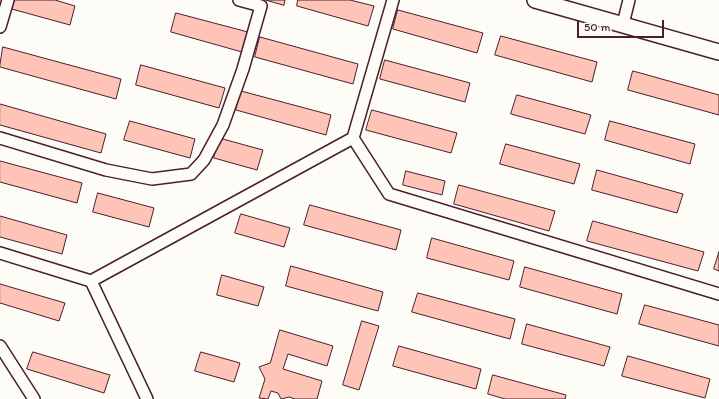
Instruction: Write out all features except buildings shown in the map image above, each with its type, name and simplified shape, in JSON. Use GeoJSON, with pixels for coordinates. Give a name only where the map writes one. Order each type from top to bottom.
{"type":"FeatureCollection","features":[{"type":"Feature","properties":{"kind":"street"},"geometry":{"type":"LineString","coordinates":[[0,27],[8,0]]}},
{"type":"Feature","properties":{"kind":"street"},"geometry":{"type":"LineString","coordinates":[[0,138],[106,170],[152,178],[191,174],[204,160],[223,125],[243,69],[261,6],[240,0]]}},
{"type":"Feature","properties":{"kind":"street"},"geometry":{"type":"LineString","coordinates":[[0,253],[92,281],[353,138],[393,0]]}},
{"type":"Feature","properties":{"kind":"street"},"geometry":{"type":"LineString","coordinates":[[535,0],[719,52]]}},
{"type":"Feature","properties":{"kind":"street"},"geometry":{"type":"LineString","coordinates":[[623,24],[629,0]]}},
{"type":"Feature","properties":{"kind":"street"},"geometry":{"type":"LineString","coordinates":[[353,138],[389,194],[719,294]]}},
{"type":"Feature","properties":{"kind":"street"},"geometry":{"type":"LineString","coordinates":[[92,281],[147,399]]}},
{"type":"Feature","properties":{"kind":"street"},"geometry":{"type":"LineString","coordinates":[[0,346],[34,399]]}}]}
